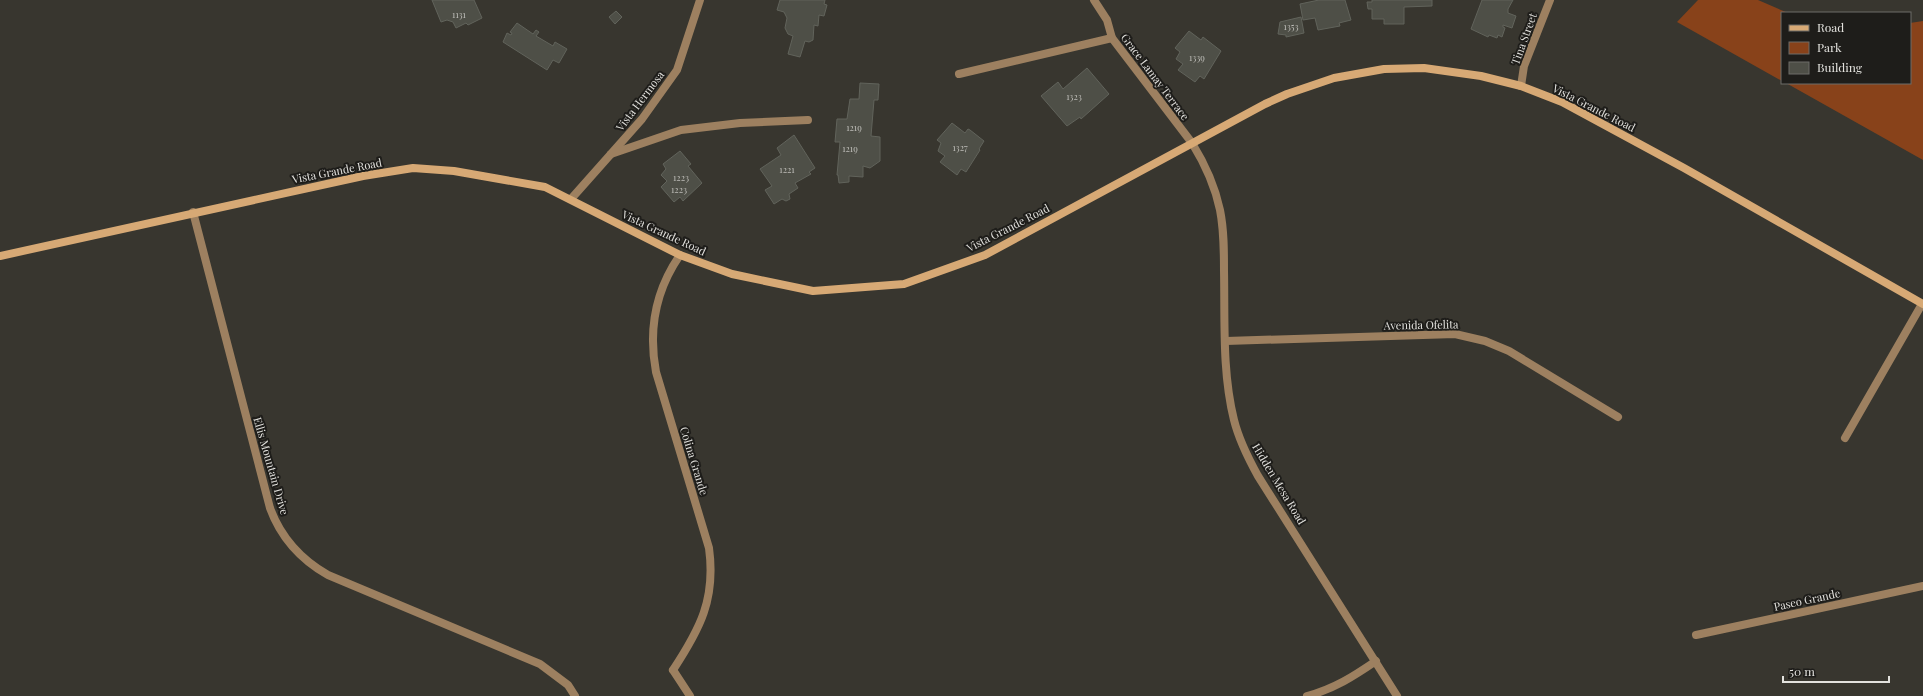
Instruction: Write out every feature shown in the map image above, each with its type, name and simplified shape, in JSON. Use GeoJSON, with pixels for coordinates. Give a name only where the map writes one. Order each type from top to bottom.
{"type":"FeatureCollection","features":[{"type":"Feature","properties":{"kind":"street","name":"Vista Hermosa"},"geometry":{"type":"LineString","coordinates":[[571,200],[645,115],[677,70],[700,0]]}},
{"type":"Feature","properties":{"kind":"street","name":"Grace Lamay Terrace"},"geometry":{"type":"LineString","coordinates":[[1094,0],[1107,20],[1112,38],[1192,143]]}},
{"type":"Feature","properties":{"kind":"street","name":"Tina Street"},"geometry":{"type":"LineString","coordinates":[[1521,86],[1524,66],[1550,0]]}},
{"type":"Feature","properties":{"kind":"street"},"geometry":{"type":"LineString","coordinates":[[959,74],[1112,38]]}},
{"type":"Feature","properties":{"kind":"street","name":"Vista Grande Road"},"geometry":{"type":"LineString","coordinates":[[0,256],[193,212],[363,176],[412,168],[466,172],[545,187],[680,255],[732,274],[813,291],[904,284],[984,255],[1192,143],[1287,94],[1334,78],[1377,70],[1424,68],[1481,76],[1521,86],[1562,102],[1678,164],[1923,304]]}},
{"type":"Feature","properties":{"kind":"street"},"geometry":{"type":"LineString","coordinates":[[612,154],[681,130],[740,123],[808,120]]}},
{"type":"Feature","properties":{"kind":"street","name":"Hidden Mesa Road"},"geometry":{"type":"LineString","coordinates":[[1192,143],[1209,173],[1220,209],[1224,229],[1226,341],[1231,406],[1244,449],[1258,476],[1397,696]]}},
{"type":"Feature","properties":{"kind":"street","name":"Ellis Mountain Drive"},"geometry":{"type":"LineString","coordinates":[[193,212],[270,508],[279,530],[286,540],[305,560],[328,575],[540,664],[568,686],[575,696]]}},
{"type":"Feature","properties":{"kind":"street","name":"Colina Grande"},"geometry":{"type":"LineString","coordinates":[[680,255],[665,278],[656,304],[652,332],[653,355],[656,372],[709,548],[711,573],[708,600],[700,627],[672,670],[690,696]]}},
{"type":"Feature","properties":{"kind":"street"},"geometry":{"type":"LineString","coordinates":[[1845,438],[1923,304]]}},
{"type":"Feature","properties":{"kind":"street","name":"Avenida Ofelita"},"geometry":{"type":"LineString","coordinates":[[1226,341],[1456,334],[1467,336],[1485,341],[1508,351],[1618,417]]}},
{"type":"Feature","properties":{"kind":"street","name":"Paseo Grande"},"geometry":{"type":"LineString","coordinates":[[1696,635],[1923,586]]}},
{"type":"Feature","properties":{"kind":"street"},"geometry":{"type":"LineString","coordinates":[[1308,696],[1330,689],[1348,680],[1376,661]]}},
{"type":"Feature","properties":{"kind":"green space"},"geometry":{"type":"Polygon","coordinates":[[[1698,0],[1758,0],[1786,12],[1781,12],[1781,80],[1677,22],[1698,0]]]}},
{"type":"Feature","properties":{"kind":"green space"},"geometry":{"type":"Polygon","coordinates":[[[1923,21],[1923,160],[1788,84],[1911,84],[1911,23],[1923,21]]]}},
{"type":"Feature","properties":{"kind":"building"},"geometry":{"type":"Polygon","coordinates":[[[432,0],[474,0],[482,18],[468,25],[466,23],[456,28],[453,22],[447,20],[441,22],[432,0]]]}},
{"type":"Feature","properties":{"kind":"building"},"geometry":{"type":"Polygon","coordinates":[[[780,0],[825,0],[824,4],[827,5],[824,16],[819,15],[818,26],[814,25],[813,40],[809,42],[805,41],[800,57],[788,54],[793,36],[788,34],[785,28],[787,18],[784,12],[777,10],[780,0]]]}},
{"type":"Feature","properties":{"kind":"building"},"geometry":{"type":"Polygon","coordinates":[[[1319,0],[1345,0],[1351,20],[1339,23],[1340,26],[1318,30],[1315,18],[1303,20],[1300,4],[1319,0]]]}},
{"type":"Feature","properties":{"kind":"building"},"geometry":{"type":"Polygon","coordinates":[[[1372,0],[1432,0],[1432,6],[1404,7],[1404,24],[1384,24],[1384,19],[1372,19],[1372,9],[1368,9],[1367,2],[1372,2],[1372,0]]]}},
{"type":"Feature","properties":{"kind":"building"},"geometry":{"type":"Polygon","coordinates":[[[1482,0],[1513,0],[1508,9],[1508,13],[1516,16],[1512,28],[1503,25],[1505,28],[1502,37],[1498,35],[1497,38],[1489,35],[1488,37],[1471,29],[1482,0]]]}},
{"type":"Feature","properties":{"kind":"building"},"geometry":{"type":"Polygon","coordinates":[[[616,11],[622,17],[615,24],[609,17],[616,11]]]}},
{"type":"Feature","properties":{"kind":"building"},"geometry":{"type":"Polygon","coordinates":[[[1301,17],[1304,33],[1286,37],[1286,35],[1278,34],[1280,22],[1301,17]]]}},
{"type":"Feature","properties":{"kind":"building"},"geometry":{"type":"Polygon","coordinates":[[[517,23],[533,34],[536,30],[539,32],[536,36],[553,46],[555,42],[567,49],[559,63],[553,60],[547,70],[503,42],[507,33],[511,35],[512,33],[510,32],[517,23]]]}},
{"type":"Feature","properties":{"kind":"building"},"geometry":{"type":"Polygon","coordinates":[[[1189,31],[1201,40],[1203,37],[1221,51],[1204,79],[1200,76],[1195,82],[1178,70],[1183,64],[1176,59],[1180,52],[1175,48],[1189,31]]]}},
{"type":"Feature","properties":{"kind":"building"},"geometry":{"type":"Polygon","coordinates":[[[1087,68],[1109,94],[1081,119],[1080,117],[1067,126],[1041,96],[1058,82],[1063,89],[1087,68]]]}},
{"type":"Feature","properties":{"kind":"building"},"geometry":{"type":"Polygon","coordinates":[[[860,83],[879,84],[878,100],[874,100],[871,136],[880,137],[880,161],[870,168],[863,166],[863,177],[849,176],[849,182],[839,183],[837,175],[840,142],[835,142],[837,119],[847,119],[850,99],[859,99],[860,83]]]}},
{"type":"Feature","properties":{"kind":"building"},"geometry":{"type":"Polygon","coordinates":[[[952,123],[965,133],[968,129],[970,130],[984,141],[966,172],[961,169],[957,175],[940,162],[945,156],[938,151],[941,143],[937,140],[952,123]]]}},
{"type":"Feature","properties":{"kind":"building"},"geometry":{"type":"Polygon","coordinates":[[[794,135],[815,168],[809,172],[811,174],[795,183],[798,188],[789,194],[790,199],[786,201],[782,199],[774,204],[765,190],[772,186],[760,169],[781,155],[777,148],[794,135]]]}},
{"type":"Feature","properties":{"kind":"building"},"geometry":{"type":"Polygon","coordinates":[[[680,151],[691,164],[688,166],[702,183],[683,201],[680,197],[674,202],[661,187],[667,181],[661,175],[666,169],[663,164],[680,151]]]}}]}
